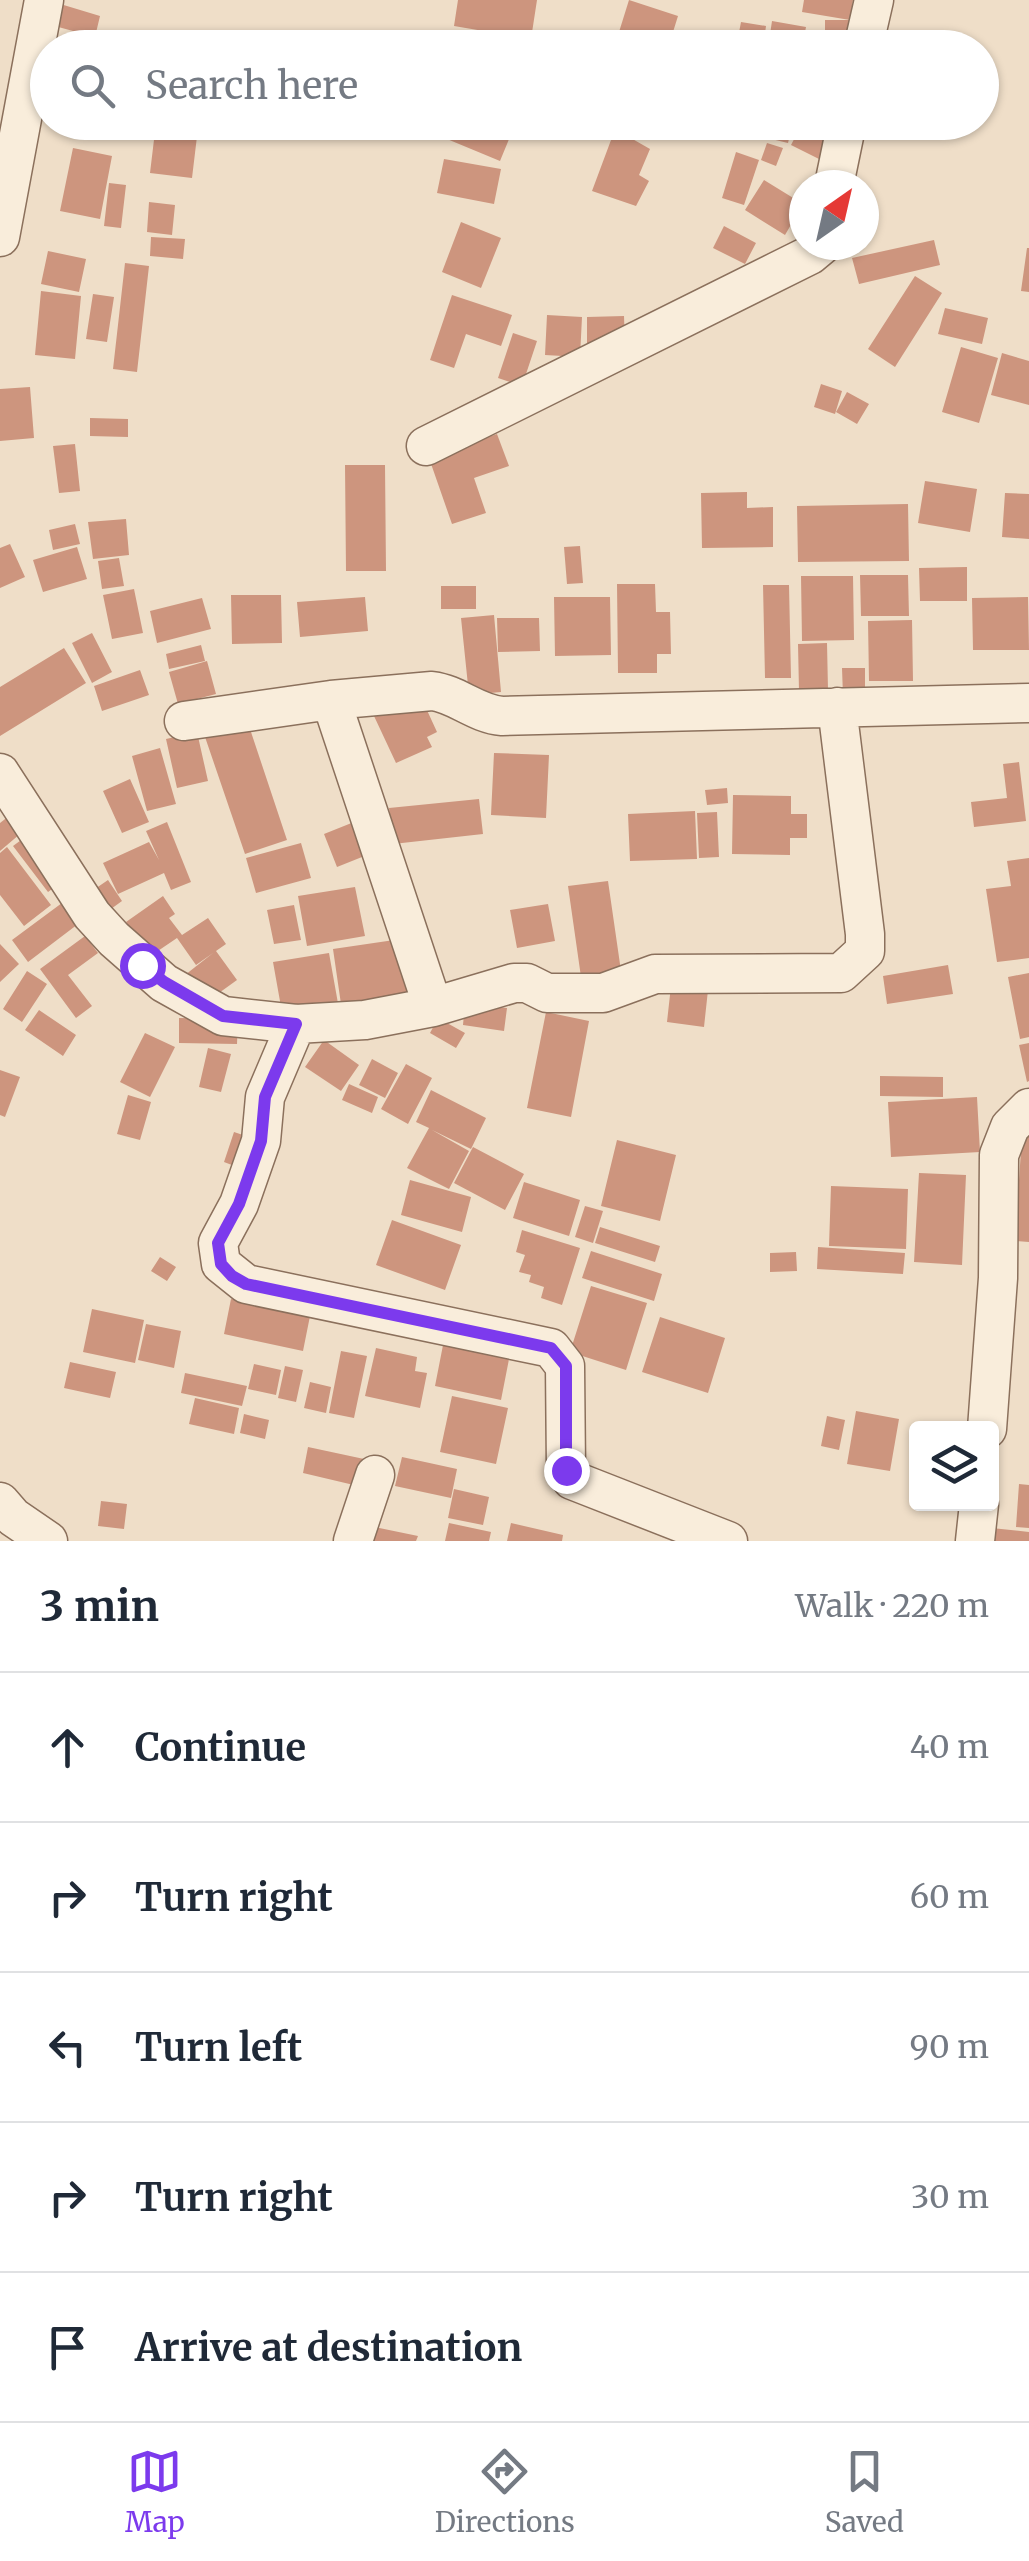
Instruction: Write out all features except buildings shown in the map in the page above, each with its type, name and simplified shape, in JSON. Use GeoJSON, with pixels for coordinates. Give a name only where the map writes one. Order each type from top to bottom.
{"type":"FeatureCollection","features":[{"type":"Feature","properties":{"kind":"street"},"geometry":{"type":"LineString","coordinates":[[38,30],[44,0]]}},
{"type":"Feature","properties":{"kind":"street"},"geometry":{"type":"LineString","coordinates":[[867,30],[874,0]]}},
{"type":"Feature","properties":{"kind":"street"},"geometry":{"type":"LineString","coordinates":[[0,237],[30,75]]}},
{"type":"Feature","properties":{"kind":"street"},"geometry":{"type":"LineString","coordinates":[[837,170],[843,140]]}},
{"type":"Feature","properties":{"kind":"street"},"geometry":{"type":"LineString","coordinates":[[426,446],[802,260]]}},
{"type":"Feature","properties":{"kind":"street"},"geometry":{"type":"LineString","coordinates":[[184,721],[331,700],[432,691],[502,716],[1029,703]]}},
{"type":"Feature","properties":{"kind":"street"},"geometry":{"type":"LineString","coordinates":[[331,700],[433,1007]]}},
{"type":"Feature","properties":{"kind":"street"},"geometry":{"type":"LineString","coordinates":[[0,773],[92,915],[164,982],[223,1016],[296,1024],[365,1020],[433,1007],[514,983],[547,993],[603,993],[654,974],[841,973],[865,951],[865,934],[838,708]]}},
{"type":"Feature","properties":{"kind":"street"},"geometry":{"type":"LineString","coordinates":[[296,1024],[265,1097],[261,1141],[239,1204],[218,1243],[221,1264],[246,1284],[551,1348],[566,1366],[566,1470],[572,1480],[728,1541]]}},
{"type":"Feature","properties":{"kind":"street"},"geometry":{"type":"LineString","coordinates":[[987,1421],[998,1278],[999,1155],[1010,1127],[1029,1108]]}},
{"type":"Feature","properties":{"kind":"street"},"geometry":{"type":"LineString","coordinates":[[353,1541],[375,1475]]}},
{"type":"Feature","properties":{"kind":"street"},"geometry":{"type":"LineString","coordinates":[[0,1502],[13,1517],[48,1541]]}},
{"type":"Feature","properties":{"kind":"street"},"geometry":{"type":"LineString","coordinates":[[975,1541],[978,1511]]}},
{"type":"Feature","properties":{"kind":"route"},"geometry":{"type":"LineString","coordinates":[[142,965],[223,1016],[296,1024],[265,1097],[261,1141],[239,1204],[218,1243],[221,1264],[246,1284],[551,1348],[566,1366],[566,1470]]}}]}
